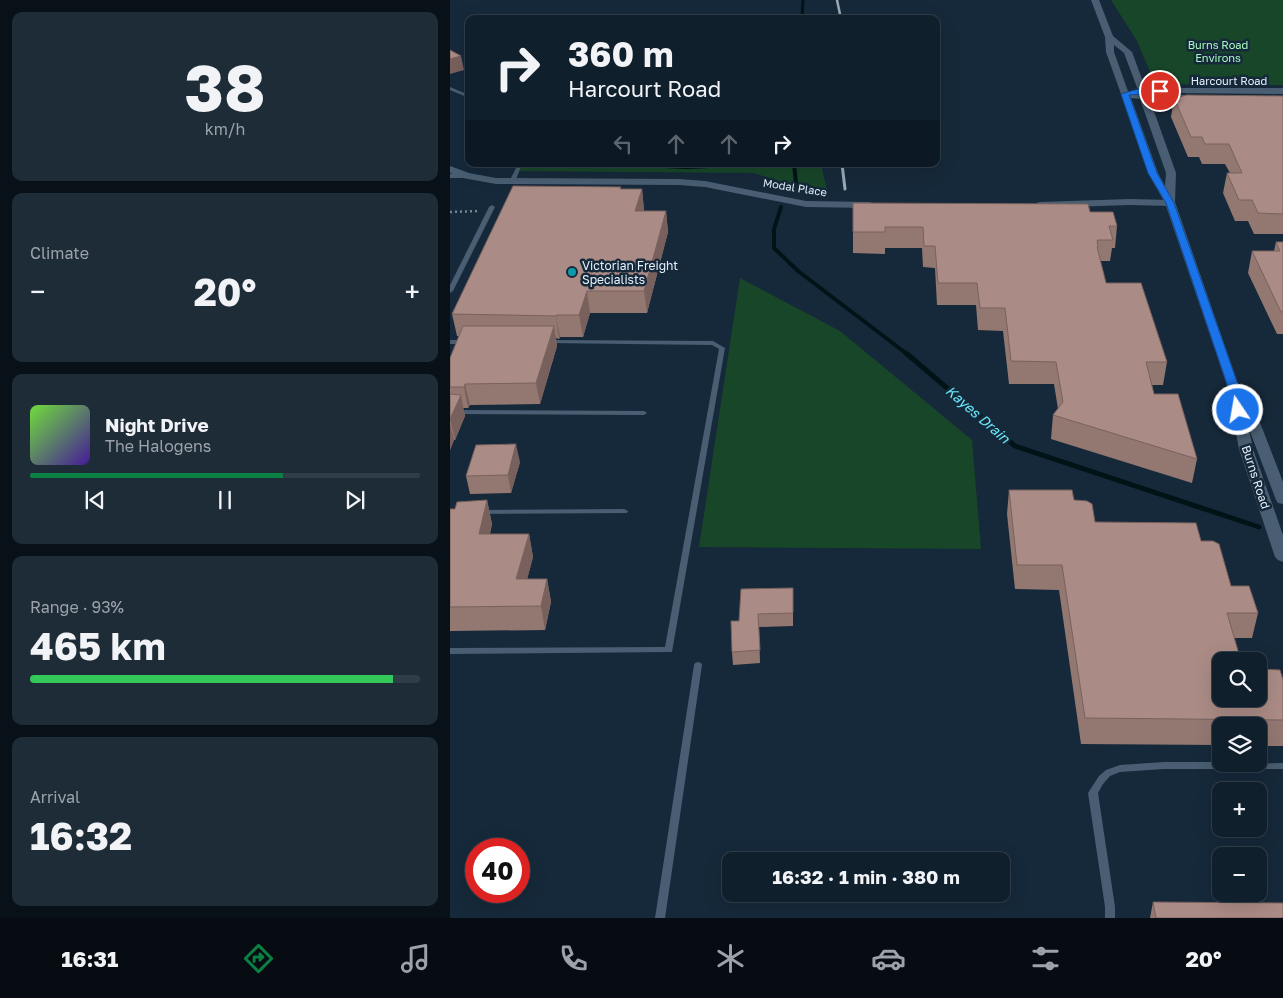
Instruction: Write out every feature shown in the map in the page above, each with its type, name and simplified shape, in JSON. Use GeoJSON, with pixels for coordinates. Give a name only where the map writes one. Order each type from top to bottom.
{"type":"FeatureCollection","features":[{"type":"Feature","properties":{"kind":"street","name":"Burns Road"},"geometry":{"type":"LineString","coordinates":[[1095,0],[1109,36],[1110,52],[1153,173],[1170,203],[1236,396],[1242,432],[1283,557]]}},
{"type":"Feature","properties":{"kind":"street"},"geometry":{"type":"LineString","coordinates":[[1109,36],[1128,52],[1143,94]]}},
{"type":"Feature","properties":{"kind":"street","name":"Harcourt Road"},"geometry":{"type":"LineString","coordinates":[[1125,94],[1283,91]]}},
{"type":"Feature","properties":{"kind":"street","name":"Burns Road"},"geometry":{"type":"LineString","coordinates":[[1143,94],[1172,173],[1170,203]]}},
{"type":"Feature","properties":{"kind":"street","name":"Harcourt Road"},"geometry":{"type":"LineString","coordinates":[[1143,94],[1283,98]]}},
{"type":"Feature","properties":{"kind":"street","name":"Modal Place"},"geometry":{"type":"LineString","coordinates":[[450,170],[466,176],[512,182],[679,182],[704,184],[806,204],[885,205]]}},
{"type":"Feature","properties":{"kind":"street"},"geometry":{"type":"LineString","coordinates":[[1032,205],[1130,202],[1170,203]]}},
{"type":"Feature","properties":{"kind":"street","name":"Burns Road"},"geometry":{"type":"LineString","coordinates":[[1236,396],[1254,425],[1280,485],[1283,500]]}},
{"type":"Feature","properties":{"kind":"street"},"geometry":{"type":"LineString","coordinates":[[1258,484],[1280,485]]}},
{"type":"Feature","properties":{"kind":"lane"},"geometry":{"type":"LineString","coordinates":[[450,88],[465,95]]}},
{"type":"Feature","properties":{"kind":"lane"},"geometry":{"type":"LineString","coordinates":[[512,182],[519,167]]}},
{"type":"Feature","properties":{"kind":"lane"},"geometry":{"type":"LineString","coordinates":[[450,176],[466,176]]}},
{"type":"Feature","properties":{"kind":"lane"},"geometry":{"type":"LineString","coordinates":[[450,292],[491,209]]}},
{"type":"Feature","properties":{"kind":"lane"},"geometry":{"type":"LineString","coordinates":[[450,342],[470,342]]}},
{"type":"Feature","properties":{"kind":"lane"},"geometry":{"type":"LineString","coordinates":[[450,651],[669,650],[722,348],[713,343],[538,342]]}},
{"type":"Feature","properties":{"kind":"lane"},"geometry":{"type":"LineString","coordinates":[[450,412],[644,413]]}},
{"type":"Feature","properties":{"kind":"lane"},"geometry":{"type":"LineString","coordinates":[[469,512],[624,510]]}},
{"type":"Feature","properties":{"kind":"lane"},"geometry":{"type":"LineString","coordinates":[[660,918],[698,665]]}},
{"type":"Feature","properties":{"kind":"lane"},"geometry":{"type":"LineString","coordinates":[[1110,918],[1093,793],[1109,771],[1147,766],[1283,766]]}},
{"type":"Feature","properties":{"kind":"path"},"geometry":{"type":"LineString","coordinates":[[450,212],[491,209]]}},
{"type":"Feature","properties":{"kind":"green space","name":"Burns Road Environs"},"geometry":{"type":"Polygon","coordinates":[[[1111,0],[1283,0],[1283,85],[1155,84],[1137,41],[1111,0]]]}},
{"type":"Feature","properties":{"kind":"green space"},"geometry":{"type":"Polygon","coordinates":[[[519,167],[822,167],[828,195],[753,173],[517,171],[519,167]]]}},
{"type":"Feature","properties":{"kind":"green space"},"geometry":{"type":"Polygon","coordinates":[[[740,278],[840,331],[972,440],[981,549],[699,547],[740,278]]]}},
{"type":"Feature","properties":{"kind":"shaded area"},"geometry":{"type":"Polygon","coordinates":[[[660,167],[717,167],[688,169],[660,167]]]}},
{"type":"Feature","properties":{"kind":"building"},"geometry":{"type":"Polygon","coordinates":[[[450,50],[461,56],[450,59],[450,50]]]}},
{"type":"Feature","properties":{"kind":"building"},"geometry":{"type":"Polygon","coordinates":[[[1187,95],[1283,96],[1283,214],[1258,213],[1252,200],[1239,200],[1227,173],[1242,173],[1229,144],[1205,144],[1202,137],[1191,137],[1174,98],[1187,95]]]}},
{"type":"Feature","properties":{"kind":"building","name":"Victorian Freight Specialists"},"geometry":{"type":"Polygon","coordinates":[[[513,186],[621,187],[620,189],[642,189],[635,211],[666,211],[644,291],[587,291],[579,315],[452,314],[513,186]]]}},
{"type":"Feature","properties":{"kind":"building"},"geometry":{"type":"Polygon","coordinates":[[[853,203],[1088,204],[1090,212],[1113,212],[1117,226],[1109,226],[1113,240],[1097,240],[1106,283],[1141,283],[1167,362],[1146,362],[1154,394],[1178,394],[1197,459],[1053,415],[1063,402],[1056,362],[1011,361],[1005,308],[980,308],[977,283],[938,283],[935,246],[924,246],[923,227],[885,227],[885,232],[853,232],[853,203]]]}},
{"type":"Feature","properties":{"kind":"building"},"geometry":{"type":"Polygon","coordinates":[[[1276,242],[1283,242],[1283,312],[1281,312],[1252,251],[1280,251],[1276,242]]]}},
{"type":"Feature","properties":{"kind":"building"},"geometry":{"type":"Polygon","coordinates":[[[463,326],[554,326],[536,383],[465,384],[464,387],[450,387],[450,358],[463,326]]]}},
{"type":"Feature","properties":{"kind":"building"},"geometry":{"type":"Polygon","coordinates":[[[450,394],[461,395],[450,419],[450,394]]]}},
{"type":"Feature","properties":{"kind":"building"},"geometry":{"type":"Polygon","coordinates":[[[516,444],[508,475],[466,476],[476,445],[516,444]]]}},
{"type":"Feature","properties":{"kind":"building"},"geometry":{"type":"Polygon","coordinates":[[[1009,490],[1072,490],[1074,500],[1087,501],[1092,504],[1095,522],[1196,523],[1201,541],[1213,541],[1219,544],[1231,586],[1249,586],[1258,613],[1227,613],[1238,652],[1212,652],[1212,707],[1267,707],[1267,669],[1280,670],[1283,680],[1283,720],[1267,720],[1267,717],[1212,717],[1212,719],[1085,718],[1062,565],[1017,565],[1009,490]]]}},
{"type":"Feature","properties":{"kind":"building"},"geometry":{"type":"Polygon","coordinates":[[[487,500],[479,534],[529,534],[516,579],[547,579],[541,606],[450,607],[450,509],[455,509],[457,502],[487,500]]]}},
{"type":"Feature","properties":{"kind":"building"},"geometry":{"type":"Polygon","coordinates":[[[793,588],[793,613],[758,614],[760,650],[732,652],[731,621],[739,621],[741,589],[793,588]]]}},
{"type":"Feature","properties":{"kind":"building"},"geometry":{"type":"Polygon","coordinates":[[[1153,902],[1283,903],[1283,918],[1156,918],[1153,902]]]}},
{"type":"Feature","properties":{"kind":"waterway","name":"Kayes Drain"},"geometry":{"type":"LineString","coordinates":[[802,15],[803,0]]}},
{"type":"Feature","properties":{"kind":"waterway","name":"Kayes Drain"},"geometry":{"type":"LineString","coordinates":[[789,191],[796,183],[794,167]]}},
{"type":"Feature","properties":{"kind":"waterway","name":"Kayes Drain"},"geometry":{"type":"LineString","coordinates":[[781,207],[774,229],[774,248],[798,271],[907,354]]}},
{"type":"Feature","properties":{"kind":"waterway","name":"Kayes Drain"},"geometry":{"type":"LineString","coordinates":[[906,353],[1015,446],[1259,527]]}},
{"type":"Feature","properties":{"kind":"railway"},"geometry":{"type":"LineString","coordinates":[[837,0],[840,15]]}},
{"type":"Feature","properties":{"kind":"railway"},"geometry":{"type":"LineString","coordinates":[[842,167],[845,189]]}},
{"type":"Feature","properties":{"kind":"place","name":"Victorian Freight Specialists"},"geometry":{"type":"Point","coordinates":[572,272]}},
{"type":"Feature","properties":{"kind":"route"},"geometry":{"type":"LineString","coordinates":[[1160,91],[1142,90],[1125,94],[1153,173],[1170,203],[1236,396],[1238,410]]}}]}
